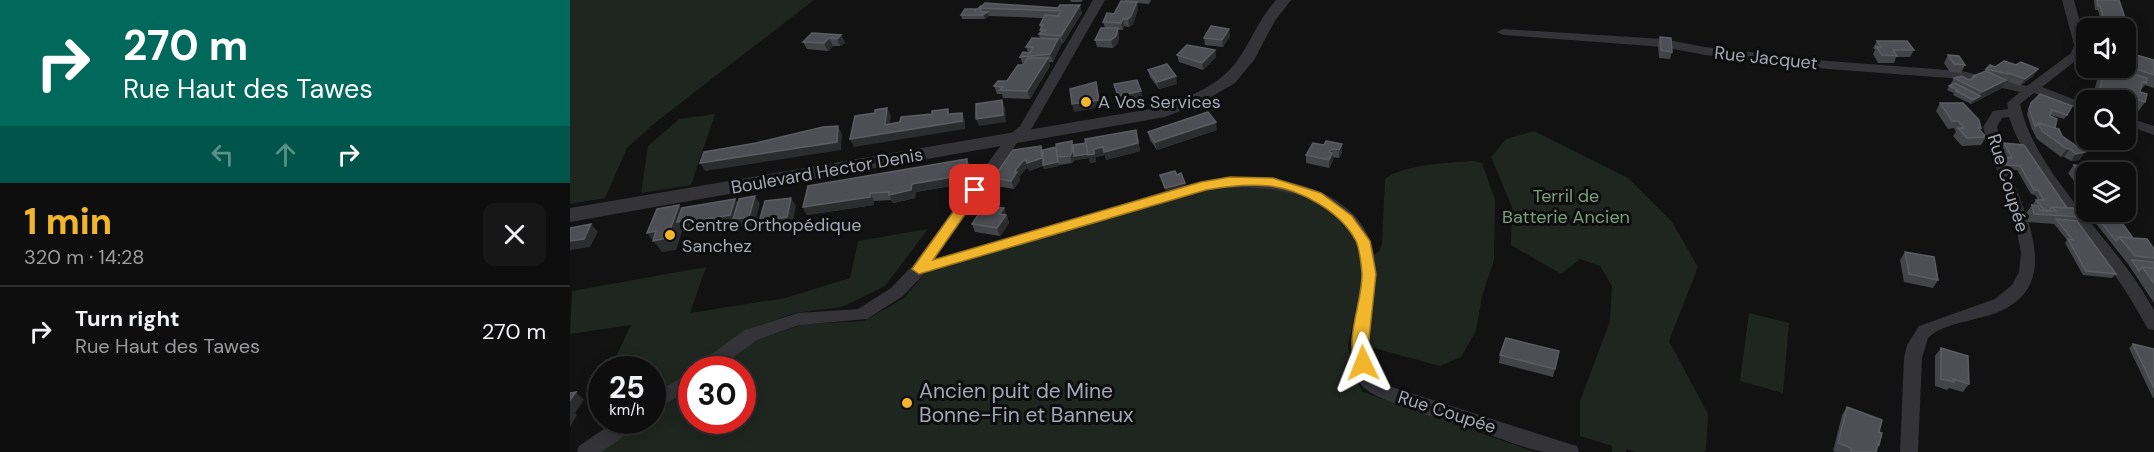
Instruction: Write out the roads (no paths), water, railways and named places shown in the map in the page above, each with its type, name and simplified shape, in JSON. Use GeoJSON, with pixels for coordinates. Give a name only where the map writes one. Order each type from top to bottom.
{"type":"FeatureCollection","features":[{"type":"Feature","properties":{"kind":"street"},"geometry":{"type":"LineString","coordinates":[[722,356],[752,334],[798,319],[861,315],[897,292],[919,269],[1012,140],[1025,128],[1099,0]]}},
{"type":"Feature","properties":{"kind":"street","name":"Boulevard Hector Denis"},"geometry":{"type":"LineString","coordinates":[[570,215],[1012,140],[1173,109],[1200,97],[1239,69],[1269,18],[1284,0]]}},
{"type":"Feature","properties":{"kind":"street"},"geometry":{"type":"LineString","coordinates":[[2068,0],[2080,45],[2077,55],[2013,103],[2013,113],[2044,168],[2124,276],[2154,324]]}},
{"type":"Feature","properties":{"kind":"street","name":"Rue Jacquet"},"geometry":{"type":"LineString","coordinates":[[1503,32],[1662,43],[1705,51],[1828,65],[1962,75],[2008,84],[2076,105]]}},
{"type":"Feature","properties":{"kind":"street","name":"Rue Coupée"},"geometry":{"type":"LineString","coordinates":[[1909,452],[1913,427],[1916,343],[1923,331],[2000,307],[2023,285],[2029,263],[2021,216],[2000,164],[1990,128],[1998,114],[2013,113]]}},
{"type":"Feature","properties":{"kind":"street"},"geometry":{"type":"LineString","coordinates":[[2136,125],[2154,131]]}},
{"type":"Feature","properties":{"kind":"street","name":"Rue Coupée"},"geometry":{"type":"LineString","coordinates":[[919,269],[1206,185],[1244,181],[1287,185],[1316,196],[1334,207],[1347,219],[1363,241],[1369,274],[1360,348],[1366,378],[1383,391],[1417,404],[1570,452]]}},
{"type":"Feature","properties":{"kind":"street"},"geometry":{"type":"LineString","coordinates":[[586,452],[612,434]]}},
{"type":"Feature","properties":{"kind":"place","name":"A Vos Services"},"geometry":{"type":"Point","coordinates":[1086,102]}},
{"type":"Feature","properties":{"kind":"place","name":"Centre Orthopédique Sanchez"},"geometry":{"type":"Point","coordinates":[670,235]}},
{"type":"Feature","properties":{"kind":"place","name":"Ancien puit de Mine Bonne-Fin et Banneux"},"geometry":{"type":"Point","coordinates":[907,403]}},
{"type":"Feature","properties":{"kind":"park label","name":"Terril de Batterie Ancien"},"geometry":{"type":"Point","coordinates":[1566,206]}}]}
